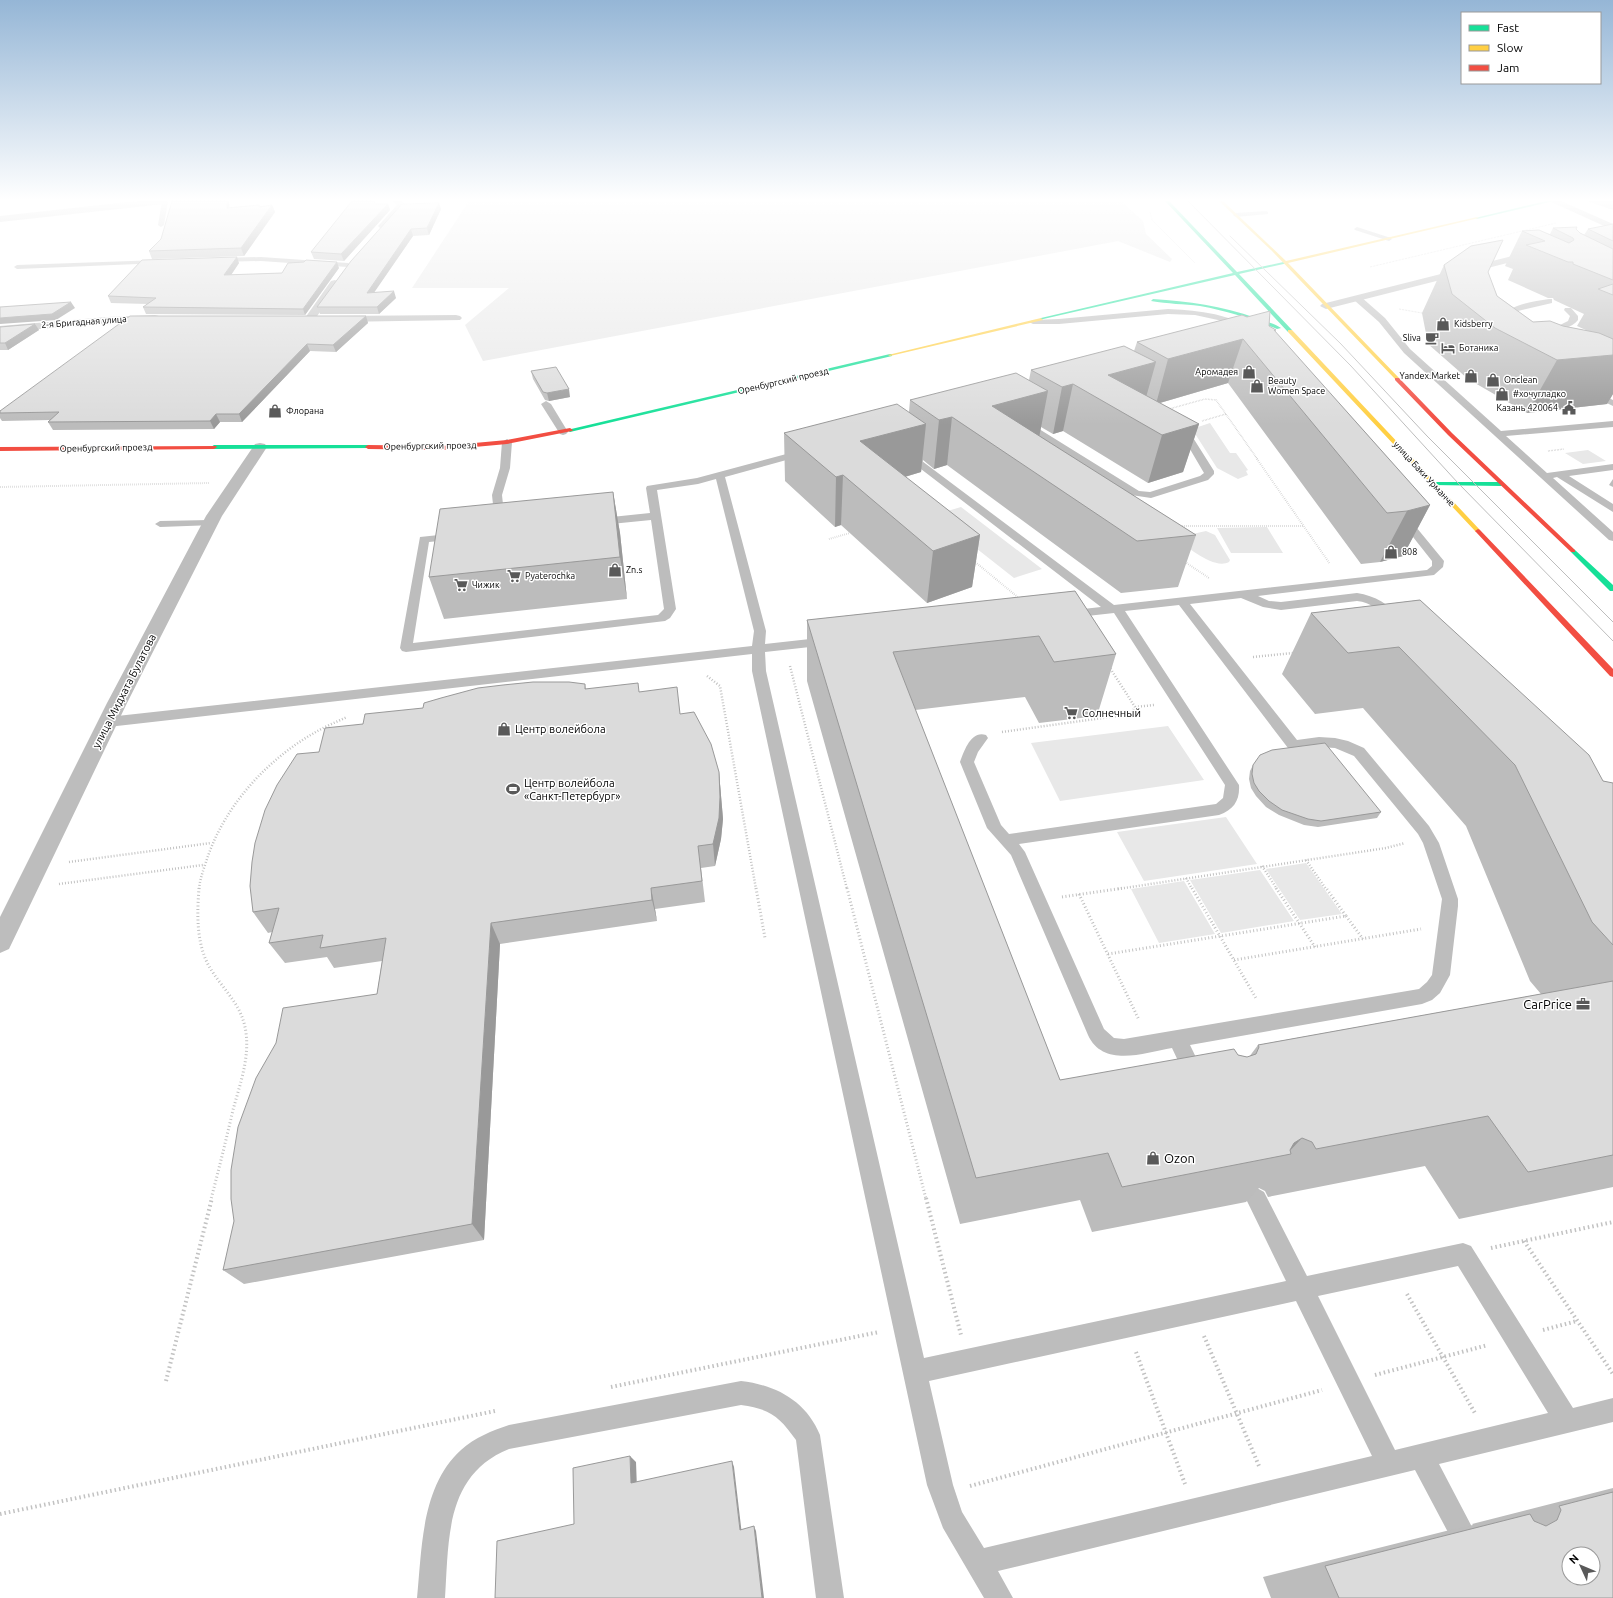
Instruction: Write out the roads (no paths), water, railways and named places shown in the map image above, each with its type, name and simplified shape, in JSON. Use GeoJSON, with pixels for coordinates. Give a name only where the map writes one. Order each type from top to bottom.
{"type":"FeatureCollection","features":[{"type":"Feature","properties":{"kind":"main road","name":"Оренбургский проезд"},"geometry":{"type":"LineString","coordinates":[[0,449],[260,447],[442,448],[506,442],[563,432],[1224,276]]}},
{"type":"Feature","properties":{"kind":"main road","name":"улица Баки Урманче"},"geometry":{"type":"LineString","coordinates":[[1237,276],[1613,674]]}},
{"type":"Feature","properties":{"kind":"main road"},"geometry":{"type":"LineString","coordinates":[[1298,276],[1450,434],[1613,589]]}},
{"type":"Feature","properties":{"kind":"main road"},"geometry":{"type":"LineString","coordinates":[[1120,300],[1181,301],[1223,308],[1243,313],[1293,334]]}},
{"type":"Feature","properties":{"kind":"main road"},"geometry":{"type":"LineString","coordinates":[[1432,483],[1501,484]]}},
{"type":"Feature","properties":{"kind":"street"},"geometry":{"type":"LineString","coordinates":[[341,276],[305,320],[456,318]]}},
{"type":"Feature","properties":{"kind":"street"},"geometry":{"type":"LineString","coordinates":[[1326,306],[1458,276]]}},
{"type":"Feature","properties":{"kind":"street","name":"2-я Бригадная улица"},"geometry":{"type":"LineString","coordinates":[[0,329],[108,320],[169,318]]}},
{"type":"Feature","properties":{"kind":"street","name":"улица Мидхата Булатова"},"geometry":{"type":"LineString","coordinates":[[0,942],[108,722],[210,523],[260,447]]}},
{"type":"Feature","properties":{"kind":"lane"},"geometry":{"type":"LineString","coordinates":[[1357,298],[1382,320],[1407,351],[1613,538]]}},
{"type":"Feature","properties":{"kind":"lane"},"geometry":{"type":"LineString","coordinates":[[1496,329],[1500,320],[1514,310],[1548,301]]}},
{"type":"Feature","properties":{"kind":"lane"},"geometry":{"type":"LineString","coordinates":[[1535,329],[1571,324],[1574,320],[1574,316],[1568,310]]}},
{"type":"Feature","properties":{"kind":"lane"},"geometry":{"type":"LineString","coordinates":[[1033,322],[1069,322],[1139,313],[1178,312],[1211,316],[1226,320],[1244,329],[1247,337]]}},
{"type":"Feature","properties":{"kind":"lane"},"geometry":{"type":"LineString","coordinates":[[1565,326],[1579,332]]}},
{"type":"Feature","properties":{"kind":"lane"},"geometry":{"type":"LineString","coordinates":[[1599,388],[1586,389],[1613,403]]}},
{"type":"Feature","properties":{"kind":"lane"},"geometry":{"type":"LineString","coordinates":[[546,404],[563,432]]}},
{"type":"Feature","properties":{"kind":"lane"},"geometry":{"type":"LineString","coordinates":[[1015,417],[1135,493],[1147,496],[1204,478],[1209,474],[1209,471],[1183,427],[1176,421]]}},
{"type":"Feature","properties":{"kind":"lane"},"geometry":{"type":"LineString","coordinates":[[1499,434],[1613,424]]}},
{"type":"Feature","properties":{"kind":"lane"},"geometry":{"type":"LineString","coordinates":[[501,531],[497,495],[505,468],[506,442]]}},
{"type":"Feature","properties":{"kind":"lane"},"geometry":{"type":"LineString","coordinates":[[899,449],[1115,609],[1232,785],[1233,794],[1230,802],[1219,810],[1006,840]]}},
{"type":"Feature","properties":{"kind":"lane"},"geometry":{"type":"LineString","coordinates":[[656,516],[424,539],[406,648],[661,618],[666,615],[670,608],[656,516],[651,488],[679,485],[811,451]]}},
{"type":"Feature","properties":{"kind":"lane"},"geometry":{"type":"LineString","coordinates":[[1545,476],[1613,467]]}},
{"type":"Feature","properties":{"kind":"lane"},"geometry":{"type":"LineString","coordinates":[[1559,474],[1613,509]]}},
{"type":"Feature","properties":{"kind":"lane"},"geometry":{"type":"LineString","coordinates":[[720,475],[760,631],[758,649],[759,671],[942,1494],[952,1519],[999,1598]]}},
{"type":"Feature","properties":{"kind":"lane"},"geometry":{"type":"LineString","coordinates":[[1042,617],[1430,573],[1435,570],[1439,564],[1436,557],[1395,509]]}},
{"type":"Feature","properties":{"kind":"lane"},"geometry":{"type":"LineString","coordinates":[[160,524],[210,523]]}},
{"type":"Feature","properties":{"kind":"lane"},"geometry":{"type":"LineString","coordinates":[[1243,594],[1267,604],[1281,606],[1364,597],[1379,603],[1404,628]]}},
{"type":"Feature","properties":{"kind":"lane"},"geometry":{"type":"LineString","coordinates":[[981,738],[971,750],[968,762],[995,828],[1016,852],[1097,1035],[1100,1040],[1114,1048],[1150,1044],[1422,996],[1431,992],[1437,985],[1441,975],[1449,925],[1450,899],[1428,836],[1420,824],[1359,752],[1351,747],[1324,741],[1296,748],[1182,601]]}},
{"type":"Feature","properties":{"kind":"lane"},"geometry":{"type":"LineString","coordinates":[[108,722],[837,640]]}},
{"type":"Feature","properties":{"kind":"lane"},"geometry":{"type":"LineString","coordinates":[[1177,1039],[1204,1093]]}},
{"type":"Feature","properties":{"kind":"lane"},"geometry":{"type":"LineString","coordinates":[[1257,1199],[1389,1464]]}},
{"type":"Feature","properties":{"kind":"lane"},"geometry":{"type":"LineString","coordinates":[[915,1372],[1463,1254],[1567,1421]]}},
{"type":"Feature","properties":{"kind":"lane"},"geometry":{"type":"LineString","coordinates":[[431,1598],[438,1517],[444,1496],[456,1474],[474,1455],[489,1444],[509,1437],[741,1393],[759,1395],[776,1402],[794,1415],[808,1435],[830,1598]]}},
{"type":"Feature","properties":{"kind":"lane"},"geometry":{"type":"LineString","coordinates":[[978,1563],[1613,1410]]}},
{"type":"Feature","properties":{"kind":"lane"},"geometry":{"type":"LineString","coordinates":[[1422,1456],[1459,1527]]}},
{"type":"Feature","properties":{"kind":"tram line"},"geometry":{"type":"LineString","coordinates":[[1262,276],[1351,366],[1458,483],[1613,641]]}},
{"type":"Feature","properties":{"kind":"tram line"},"geometry":{"type":"LineString","coordinates":[[1271,276],[1341,344],[1427,436],[1613,622]]}},
{"type":"Feature","properties":{"kind":"place","name":"Kidsberry"},"geometry":{"type":"Point","coordinates":[1443,324]}},
{"type":"Feature","properties":{"kind":"place","name":"Sliva"},"geometry":{"type":"Point","coordinates":[1432,338]}},
{"type":"Feature","properties":{"kind":"place","name":"Ботаника"},"geometry":{"type":"Point","coordinates":[1448,348]}},
{"type":"Feature","properties":{"kind":"place","name":"Аромадея"},"geometry":{"type":"Point","coordinates":[1249,372]}},
{"type":"Feature","properties":{"kind":"place","name":"Yandex.Market"},"geometry":{"type":"Point","coordinates":[1471,376]}},
{"type":"Feature","properties":{"kind":"place","name":"Onclean"},"geometry":{"type":"Point","coordinates":[1493,380]}},
{"type":"Feature","properties":{"kind":"place","name":"Beauty Women Space"},"geometry":{"type":"Point","coordinates":[1257,386]}},
{"type":"Feature","properties":{"kind":"place","name":"#хочугладко"},"geometry":{"type":"Point","coordinates":[1502,394]}},
{"type":"Feature","properties":{"kind":"place","name":"Казань 420064"},"geometry":{"type":"Point","coordinates":[1569,408]}},
{"type":"Feature","properties":{"kind":"place","name":"Флорана"},"geometry":{"type":"Point","coordinates":[275,411]}},
{"type":"Feature","properties":{"kind":"place","name":"808"},"geometry":{"type":"Point","coordinates":[1391,552]}},
{"type":"Feature","properties":{"kind":"place","name":"Zn.s"},"geometry":{"type":"Point","coordinates":[615,570]}},
{"type":"Feature","properties":{"kind":"place","name":"Pyaterochka"},"geometry":{"type":"Point","coordinates":[514,576]}},
{"type":"Feature","properties":{"kind":"place","name":"Чижик"},"geometry":{"type":"Point","coordinates":[461,585]}},
{"type":"Feature","properties":{"kind":"place","name":"Солнечный"},"geometry":{"type":"Point","coordinates":[1071,713]}},
{"type":"Feature","properties":{"kind":"place","name":"Центр волейбола"},"geometry":{"type":"Point","coordinates":[504,729]}},
{"type":"Feature","properties":{"kind":"place","name":"Центр волейбола «Санкт-Петербург»"},"geometry":{"type":"Point","coordinates":[513,789]}},
{"type":"Feature","properties":{"kind":"place","name":"CarPrice"},"geometry":{"type":"Point","coordinates":[1583,1004]}},
{"type":"Feature","properties":{"kind":"place","name":"Ozon"},"geometry":{"type":"Point","coordinates":[1153,1158]}}]}
